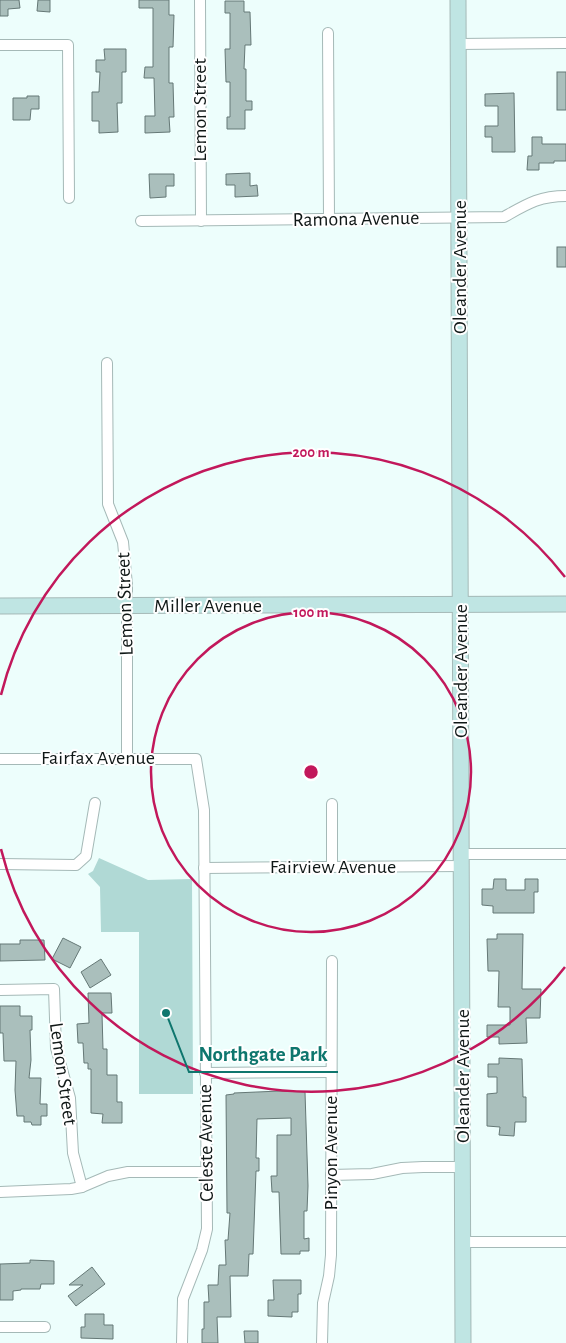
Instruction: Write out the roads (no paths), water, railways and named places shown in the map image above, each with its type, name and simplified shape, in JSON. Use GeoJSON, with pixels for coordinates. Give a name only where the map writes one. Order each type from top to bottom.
{"type":"FeatureCollection","features":[{"type":"Feature","properties":{"kind":"street","name":"Lemon Street"},"geometry":{"type":"LineString","coordinates":[[200,0],[201,221]]}},
{"type":"Feature","properties":{"kind":"street","name":"Oleander Avenue"},"geometry":{"type":"LineString","coordinates":[[458,0],[463,1167],[462,1343]]}},
{"type":"Feature","properties":{"kind":"street"},"geometry":{"type":"LineString","coordinates":[[328,33],[329,220]]}},
{"type":"Feature","properties":{"kind":"street"},"geometry":{"type":"LineString","coordinates":[[458,44],[566,43]]}},
{"type":"Feature","properties":{"kind":"street"},"geometry":{"type":"LineString","coordinates":[[0,45],[68,45],[69,198]]}},
{"type":"Feature","properties":{"kind":"street","name":"Ramona Avenue"},"geometry":{"type":"LineString","coordinates":[[141,221],[504,217],[535,200],[549,196],[566,196]]}},
{"type":"Feature","properties":{"kind":"street","name":"Lemon Street"},"geometry":{"type":"LineString","coordinates":[[108,363],[108,504],[123,542],[127,585],[127,758]]}},
{"type":"Feature","properties":{"kind":"street","name":"Miller Avenue"},"geometry":{"type":"LineString","coordinates":[[0,606],[566,604]]}},
{"type":"Feature","properties":{"kind":"street","name":"Fairfax Avenue"},"geometry":{"type":"LineString","coordinates":[[0,758],[196,758]]}},
{"type":"Feature","properties":{"kind":"street","name":"Celeste Avenue"},"geometry":{"type":"LineString","coordinates":[[182,1343],[183,1299],[202,1250],[207,1229],[204,810],[196,758]]}},
{"type":"Feature","properties":{"kind":"street"},"geometry":{"type":"LineString","coordinates":[[0,864],[76,865],[86,856],[95,803]]}},
{"type":"Feature","properties":{"kind":"street"},"geometry":{"type":"LineString","coordinates":[[332,804],[332,868]]}},
{"type":"Feature","properties":{"kind":"street","name":"Fairview Avenue"},"geometry":{"type":"LineString","coordinates":[[204,868],[332,868],[566,854]]}},
{"type":"Feature","properties":{"kind":"street","name":"Pinyon Avenue"},"geometry":{"type":"LineString","coordinates":[[322,1343],[322,1303],[329,1276],[331,1256],[332,961]]}},
{"type":"Feature","properties":{"kind":"street","name":"Lemon Street"},"geometry":{"type":"LineString","coordinates":[[0,990],[54,989],[56,1048],[70,1098],[73,1153],[82,1187]]}},
{"type":"Feature","properties":{"kind":"street"},"geometry":{"type":"LineString","coordinates":[[205,1073],[331,1072]]}},
{"type":"Feature","properties":{"kind":"street"},"geometry":{"type":"LineString","coordinates":[[331,1174],[372,1174],[423,1166],[463,1167]]}},
{"type":"Feature","properties":{"kind":"street"},"geometry":{"type":"LineString","coordinates":[[0,1192],[59,1191],[82,1187],[108,1176],[128,1172],[206,1172]]}},
{"type":"Feature","properties":{"kind":"street"},"geometry":{"type":"LineString","coordinates":[[462,1242],[566,1242]]}},
{"type":"Feature","properties":{"kind":"street"},"geometry":{"type":"LineString","coordinates":[[0,1327],[45,1327]]}},
{"type":"Feature","properties":{"kind":"place","name":"Northgate Park"},"geometry":{"type":"Point","coordinates":[166,1013]}}]}
